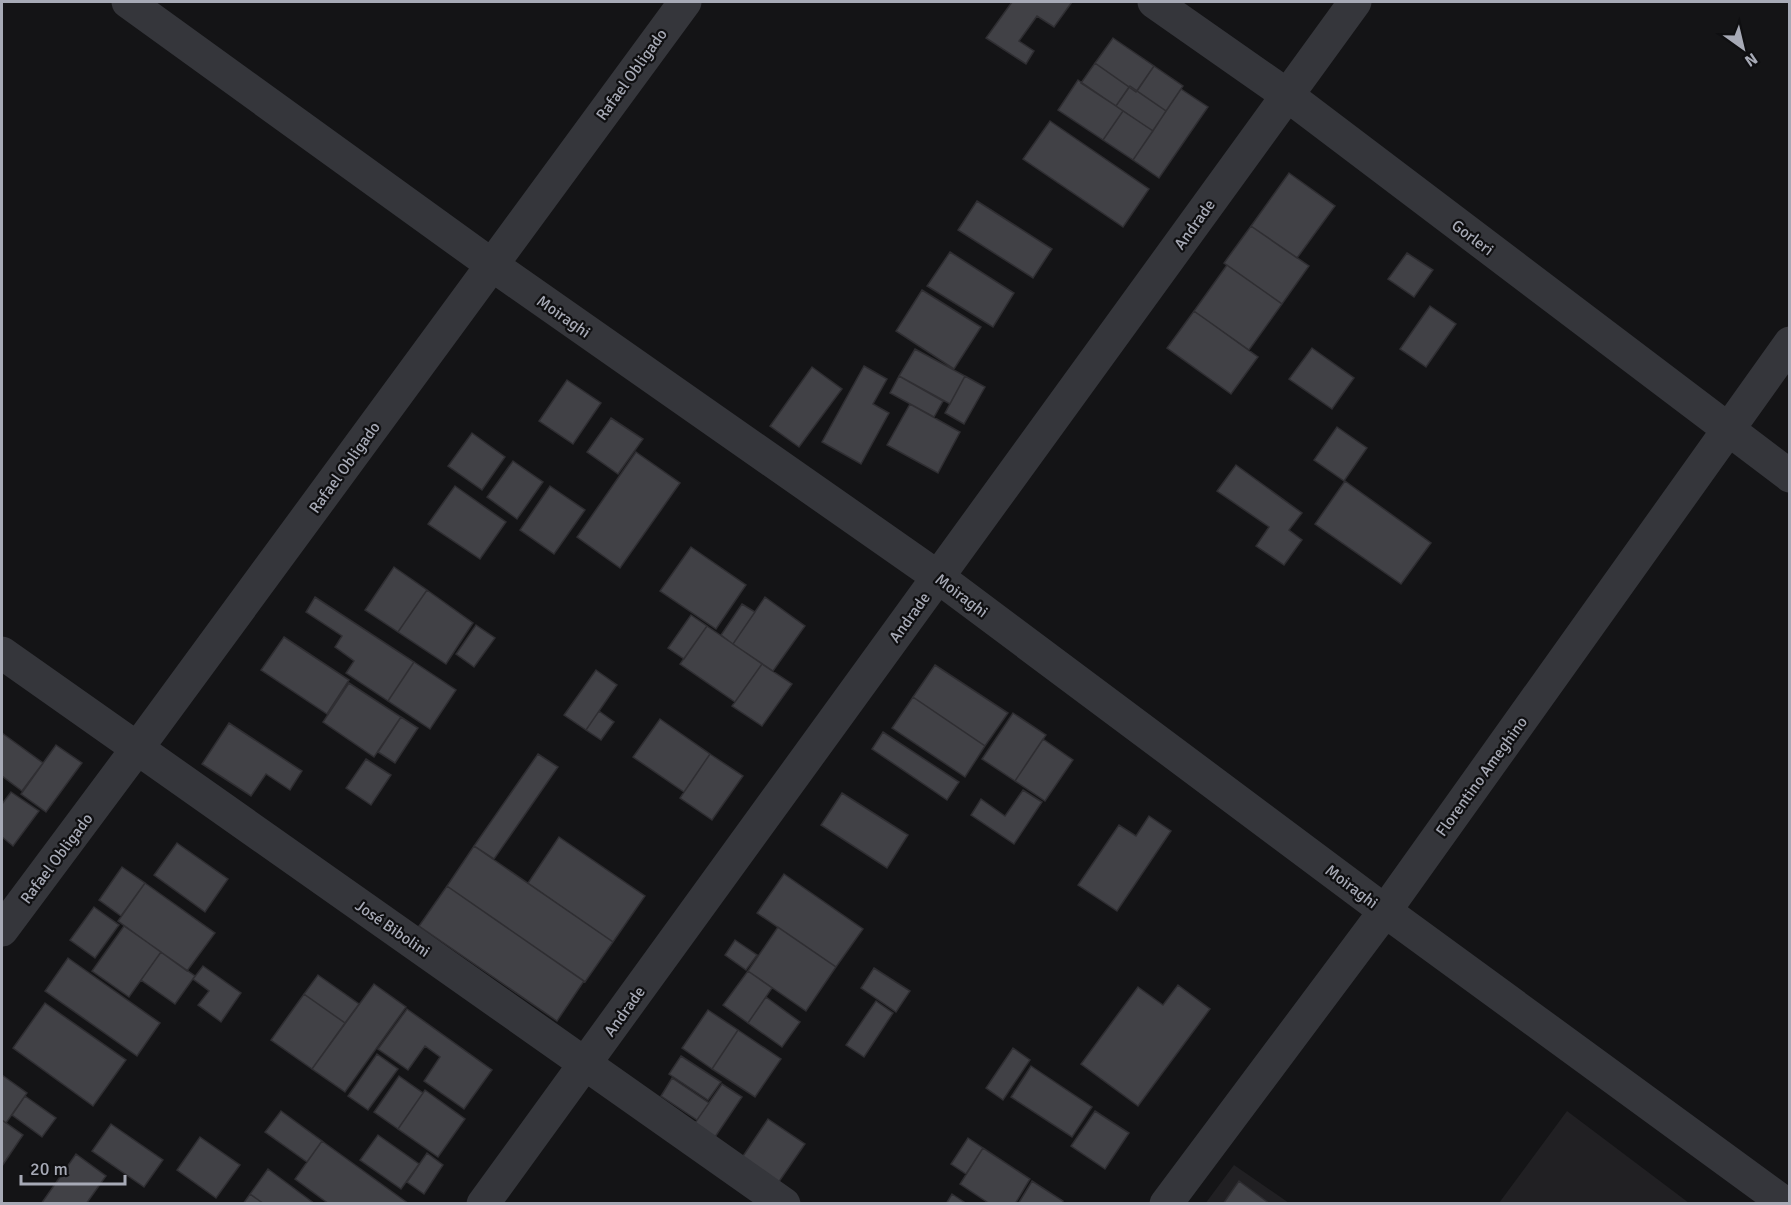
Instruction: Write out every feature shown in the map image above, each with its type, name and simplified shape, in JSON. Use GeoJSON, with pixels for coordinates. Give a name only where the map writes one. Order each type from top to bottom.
{"type":"FeatureCollection","features":[{"type":"Feature","properties":{"kind":"street","name":"Moiraghi"},"geometry":{"type":"LineString","coordinates":[[128,2],[492,265],[938,577],[1385,911],[1786,1203]]}},
{"type":"Feature","properties":{"kind":"street","name":"Rafael Obligado"},"geometry":{"type":"LineString","coordinates":[[2,930],[685,2]]}},
{"type":"Feature","properties":{"kind":"street","name":"Gorleri"},"geometry":{"type":"LineString","coordinates":[[1154,2],[1287,95],[1790,476]]}},
{"type":"Feature","properties":{"kind":"street","name":"Andrade"},"geometry":{"type":"LineString","coordinates":[[483,1203],[1355,2]]}},
{"type":"Feature","properties":{"kind":"street","name":"Florentino Ameghino"},"geometry":{"type":"LineString","coordinates":[[1166,1203],[1385,911],[1790,343]]}},
{"type":"Feature","properties":{"kind":"street","name":"José Bibolini"},"geometry":{"type":"LineString","coordinates":[[2,653],[136,750],[587,1062],[784,1203]]}},
{"type":"Feature","properties":{"kind":"shaded area"},"geometry":{"type":"Polygon","coordinates":[[[1567,1111],[1689,1203],[1499,1203],[1567,1111]]]}},
{"type":"Feature","properties":{"kind":"shaded area"},"geometry":{"type":"Polygon","coordinates":[[[1234,1165],[1289,1203],[1205,1204],[1234,1165]]]}},
{"type":"Feature","properties":{"kind":"building"},"geometry":{"type":"Polygon","coordinates":[[[1012,2],[1072,2],[1054,27],[1037,16],[1019,41],[1034,51],[1026,64],[986,38],[1012,2]]]}},
{"type":"Feature","properties":{"kind":"building"},"geometry":{"type":"Polygon","coordinates":[[[1113,38],[1154,66],[1136,92],[1095,63],[1113,38]]]}},
{"type":"Feature","properties":{"kind":"building"},"geometry":{"type":"Polygon","coordinates":[[[1095,63],[1129,87],[1116,106],[1081,83],[1095,63]]]}},
{"type":"Feature","properties":{"kind":"building"},"geometry":{"type":"Polygon","coordinates":[[[1154,66],[1183,86],[1166,111],[1137,91],[1154,66]]]}},
{"type":"Feature","properties":{"kind":"building"},"geometry":{"type":"Polygon","coordinates":[[[1078,80],[1123,111],[1103,140],[1058,110],[1078,80]]]}},
{"type":"Feature","properties":{"kind":"building"},"geometry":{"type":"Polygon","coordinates":[[[1130,86],[1166,111],[1153,131],[1116,106],[1130,86]]]}},
{"type":"Feature","properties":{"kind":"building"},"geometry":{"type":"Polygon","coordinates":[[[1181,89],[1208,107],[1159,178],[1133,160],[1181,89]]]}},
{"type":"Feature","properties":{"kind":"building"},"geometry":{"type":"Polygon","coordinates":[[[1123,111],[1153,131],[1133,160],[1103,140],[1123,111]]]}},
{"type":"Feature","properties":{"kind":"building"},"geometry":{"type":"Polygon","coordinates":[[[1050,121],[1149,189],[1123,227],[1023,159],[1050,121]]]}},
{"type":"Feature","properties":{"kind":"building"},"geometry":{"type":"Polygon","coordinates":[[[1289,173],[1335,206],[1297,258],[1251,226],[1289,173]]]}},
{"type":"Feature","properties":{"kind":"building"},"geometry":{"type":"Polygon","coordinates":[[[977,201],[1052,249],[1033,278],[958,230],[977,201]]]}},
{"type":"Feature","properties":{"kind":"building"},"geometry":{"type":"Polygon","coordinates":[[[1251,226],[1309,266],[1282,304],[1224,263],[1251,226]]]}},
{"type":"Feature","properties":{"kind":"building"},"geometry":{"type":"Polygon","coordinates":[[[950,252],[1014,293],[993,327],[927,286],[950,252]]]}},
{"type":"Feature","properties":{"kind":"building"},"geometry":{"type":"Polygon","coordinates":[[[1407,253],[1433,270],[1414,297],[1388,279],[1407,253]]]}},
{"type":"Feature","properties":{"kind":"building"},"geometry":{"type":"Polygon","coordinates":[[[1227,265],[1282,304],[1249,350],[1194,311],[1227,265]]]}},
{"type":"Feature","properties":{"kind":"building"},"geometry":{"type":"Polygon","coordinates":[[[922,290],[981,327],[954,369],[896,331],[922,290]]]}},
{"type":"Feature","properties":{"kind":"building"},"geometry":{"type":"Polygon","coordinates":[[[1430,306],[1456,324],[1426,367],[1400,349],[1430,306]]]}},
{"type":"Feature","properties":{"kind":"building"},"geometry":{"type":"Polygon","coordinates":[[[1194,311],[1258,357],[1231,394],[1167,348],[1194,311]]]}},
{"type":"Feature","properties":{"kind":"building"},"geometry":{"type":"Polygon","coordinates":[[[1312,348],[1354,378],[1332,409],[1289,379],[1312,348]]]}},
{"type":"Feature","properties":{"kind":"building"},"geometry":{"type":"Polygon","coordinates":[[[915,349],[965,376],[950,404],[899,376],[915,349]]]}},
{"type":"Feature","properties":{"kind":"building"},"geometry":{"type":"Polygon","coordinates":[[[864,366],[887,379],[873,404],[889,413],[861,464],[822,442],[864,366]]]}},
{"type":"Feature","properties":{"kind":"building"},"geometry":{"type":"Polygon","coordinates":[[[812,367],[842,389],[799,447],[770,426],[812,367]]]}},
{"type":"Feature","properties":{"kind":"building"},"geometry":{"type":"Polygon","coordinates":[[[899,376],[943,401],[934,417],[890,393],[899,376]]]}},
{"type":"Feature","properties":{"kind":"building"},"geometry":{"type":"Polygon","coordinates":[[[965,376],[985,387],[964,424],[945,413],[965,376]]]}},
{"type":"Feature","properties":{"kind":"building"},"geometry":{"type":"Polygon","coordinates":[[[567,380],[601,403],[573,444],[539,421],[567,380]]]}},
{"type":"Feature","properties":{"kind":"building"},"geometry":{"type":"Polygon","coordinates":[[[910,404],[960,432],[938,473],[887,445],[910,404]]]}},
{"type":"Feature","properties":{"kind":"building"},"geometry":{"type":"Polygon","coordinates":[[[611,418],[643,439],[618,474],[587,452],[611,418]]]}},
{"type":"Feature","properties":{"kind":"building"},"geometry":{"type":"Polygon","coordinates":[[[1337,427],[1367,448],[1344,481],[1314,460],[1337,427]]]}},
{"type":"Feature","properties":{"kind":"building"},"geometry":{"type":"Polygon","coordinates":[[[472,433],[505,457],[482,490],[448,466],[472,433]]]}},
{"type":"Feature","properties":{"kind":"building"},"geometry":{"type":"Polygon","coordinates":[[[636,452],[680,483],[620,568],[577,537],[636,452]]]}},
{"type":"Feature","properties":{"kind":"building"},"geometry":{"type":"Polygon","coordinates":[[[513,461],[543,482],[517,519],[487,497],[513,461]]]}},
{"type":"Feature","properties":{"kind":"building"},"geometry":{"type":"Polygon","coordinates":[[[1236,465],[1302,513],[1289,530],[1302,540],[1284,565],[1256,546],[1269,527],[1217,491],[1236,465]]]}},
{"type":"Feature","properties":{"kind":"building"},"geometry":{"type":"Polygon","coordinates":[[[1345,481],[1431,543],[1401,584],[1315,524],[1345,481]]]}},
{"type":"Feature","properties":{"kind":"building"},"geometry":{"type":"Polygon","coordinates":[[[455,486],[506,522],[480,559],[428,524],[455,486]]]}},
{"type":"Feature","properties":{"kind":"building"},"geometry":{"type":"Polygon","coordinates":[[[550,486],[585,510],[554,554],[520,530],[550,486]]]}},
{"type":"Feature","properties":{"kind":"building"},"geometry":{"type":"Polygon","coordinates":[[[691,547],[746,585],[716,629],[660,591],[691,547]]]}},
{"type":"Feature","properties":{"kind":"building"},"geometry":{"type":"Polygon","coordinates":[[[394,567],[427,590],[398,632],[365,610],[394,567]]]}},
{"type":"Feature","properties":{"kind":"building"},"geometry":{"type":"Polygon","coordinates":[[[427,590],[473,623],[446,664],[398,632],[427,590]]]}},
{"type":"Feature","properties":{"kind":"building"},"geometry":{"type":"Polygon","coordinates":[[[315,597],[414,662],[388,701],[346,673],[354,661],[335,647],[342,636],[306,612],[315,597]]]}},
{"type":"Feature","properties":{"kind":"building"},"geometry":{"type":"Polygon","coordinates":[[[765,597],[805,626],[773,671],[733,644],[765,597]]]}},
{"type":"Feature","properties":{"kind":"building"},"geometry":{"type":"Polygon","coordinates":[[[742,604],[755,612],[733,644],[721,635],[742,604]]]}},
{"type":"Feature","properties":{"kind":"building"},"geometry":{"type":"Polygon","coordinates":[[[691,615],[707,626],[684,659],[668,648],[691,615]]]}},
{"type":"Feature","properties":{"kind":"building"},"geometry":{"type":"Polygon","coordinates":[[[476,625],[495,638],[474,667],[456,654],[476,625]]]}},
{"type":"Feature","properties":{"kind":"building"},"geometry":{"type":"Polygon","coordinates":[[[707,626],[762,664],[735,702],[680,664],[707,626]]]}},
{"type":"Feature","properties":{"kind":"building"},"geometry":{"type":"Polygon","coordinates":[[[284,637],[349,680],[327,714],[261,670],[284,637]]]}},
{"type":"Feature","properties":{"kind":"building"},"geometry":{"type":"Polygon","coordinates":[[[414,662],[456,690],[430,729],[388,701],[414,662]]]}},
{"type":"Feature","properties":{"kind":"building"},"geometry":{"type":"Polygon","coordinates":[[[762,664],[792,684],[762,726],[732,706],[762,664]]]}},
{"type":"Feature","properties":{"kind":"building"},"geometry":{"type":"Polygon","coordinates":[[[935,665],[1008,713],[985,746],[913,697],[935,665]]]}},
{"type":"Feature","properties":{"kind":"building"},"geometry":{"type":"Polygon","coordinates":[[[596,670],[617,685],[586,730],[564,715],[596,670]]]}},
{"type":"Feature","properties":{"kind":"building"},"geometry":{"type":"Polygon","coordinates":[[[349,683],[401,717],[374,757],[323,722],[349,683]]]}},
{"type":"Feature","properties":{"kind":"building"},"geometry":{"type":"Polygon","coordinates":[[[913,697],[985,746],[965,777],[892,728],[913,697]]]}},
{"type":"Feature","properties":{"kind":"building"},"geometry":{"type":"Polygon","coordinates":[[[599,711],[614,722],[601,740],[586,730],[599,711]]]}},
{"type":"Feature","properties":{"kind":"building"},"geometry":{"type":"Polygon","coordinates":[[[1013,713],[1046,735],[1015,781],[982,759],[1013,713]]]}},
{"type":"Feature","properties":{"kind":"building"},"geometry":{"type":"Polygon","coordinates":[[[401,717],[418,728],[395,763],[378,752],[401,717]]]}},
{"type":"Feature","properties":{"kind":"building"},"geometry":{"type":"Polygon","coordinates":[[[660,719],[710,754],[684,792],[633,757],[660,719]]]}},
{"type":"Feature","properties":{"kind":"building"},"geometry":{"type":"Polygon","coordinates":[[[229,723],[302,771],[290,790],[266,774],[251,796],[202,764],[229,723]]]}},
{"type":"Feature","properties":{"kind":"building"},"geometry":{"type":"Polygon","coordinates":[[[883,732],[959,782],[947,800],[872,749],[883,732]]]}},
{"type":"Feature","properties":{"kind":"building"},"geometry":{"type":"Polygon","coordinates":[[[2,733],[43,763],[22,791],[2,776],[2,733]]]}},
{"type":"Feature","properties":{"kind":"building"},"geometry":{"type":"Polygon","coordinates":[[[1043,739],[1073,760],[1045,801],[1015,781],[1043,739]]]}},
{"type":"Feature","properties":{"kind":"building"},"geometry":{"type":"Polygon","coordinates":[[[56,745],[82,763],[46,812],[21,794],[56,745]]]}},
{"type":"Feature","properties":{"kind":"building"},"geometry":{"type":"Polygon","coordinates":[[[538,754],[558,767],[494,859],[474,846],[538,754]]]}},
{"type":"Feature","properties":{"kind":"building"},"geometry":{"type":"Polygon","coordinates":[[[710,754],[743,776],[712,820],[680,798],[710,754]]]}},
{"type":"Feature","properties":{"kind":"building"},"geometry":{"type":"Polygon","coordinates":[[[366,759],[391,775],[371,805],[346,788],[366,759]]]}},
{"type":"Feature","properties":{"kind":"building"},"geometry":{"type":"Polygon","coordinates":[[[1023,790],[1042,802],[1014,844],[971,815],[981,799],[1005,816],[1023,790]]]}},
{"type":"Feature","properties":{"kind":"building"},"geometry":{"type":"Polygon","coordinates":[[[11,792],[39,811],[13,846],[2,837],[2,804],[11,792]]]}},
{"type":"Feature","properties":{"kind":"building"},"geometry":{"type":"Polygon","coordinates":[[[842,793],[908,835],[887,868],[821,825],[842,793]]]}},
{"type":"Feature","properties":{"kind":"building"},"geometry":{"type":"Polygon","coordinates":[[[1149,816],[1171,831],[1117,911],[1078,885],[1119,825],[1136,836],[1149,816]]]}},
{"type":"Feature","properties":{"kind":"building"},"geometry":{"type":"Polygon","coordinates":[[[559,837],[645,896],[613,942],[528,883],[559,837]]]}},
{"type":"Feature","properties":{"kind":"building"},"geometry":{"type":"Polygon","coordinates":[[[177,843],[228,879],[205,912],[154,875],[177,843]]]}},
{"type":"Feature","properties":{"kind":"building"},"geometry":{"type":"Polygon","coordinates":[[[474,846],[613,942],[585,982],[447,886],[474,846]]]}},
{"type":"Feature","properties":{"kind":"building"},"geometry":{"type":"Polygon","coordinates":[[[122,867],[145,883],[121,916],[99,900],[122,867]]]}},
{"type":"Feature","properties":{"kind":"building"},"geometry":{"type":"Polygon","coordinates":[[[784,874],[863,929],[836,967],[757,913],[784,874]]]}},
{"type":"Feature","properties":{"kind":"building"},"geometry":{"type":"Polygon","coordinates":[[[145,883],[215,933],[187,971],[118,921],[145,883]]]}},
{"type":"Feature","properties":{"kind":"building"},"geometry":{"type":"Polygon","coordinates":[[[447,886],[584,981],[557,1021],[419,926],[447,886]]]}},
{"type":"Feature","properties":{"kind":"building"},"geometry":{"type":"Polygon","coordinates":[[[94,907],[119,925],[95,958],[70,940],[94,907]]]}},
{"type":"Feature","properties":{"kind":"building"},"geometry":{"type":"Polygon","coordinates":[[[124,926],[161,952],[129,997],[92,971],[124,926]]]}},
{"type":"Feature","properties":{"kind":"building"},"geometry":{"type":"Polygon","coordinates":[[[778,927],[836,967],[806,1011],[748,971],[778,927]]]}},
{"type":"Feature","properties":{"kind":"building"},"geometry":{"type":"Polygon","coordinates":[[[735,940],[757,955],[746,970],[725,955],[735,940]]]}},
{"type":"Feature","properties":{"kind":"building"},"geometry":{"type":"Polygon","coordinates":[[[161,952],[195,976],[175,1004],[141,980],[161,952]]]}},
{"type":"Feature","properties":{"kind":"building"},"geometry":{"type":"Polygon","coordinates":[[[68,958],[160,1023],[137,1056],[45,991],[68,958]]]}},
{"type":"Feature","properties":{"kind":"building"},"geometry":{"type":"Polygon","coordinates":[[[203,966],[241,993],[221,1022],[198,1005],[209,991],[193,979],[203,966]]]}},
{"type":"Feature","properties":{"kind":"building"},"geometry":{"type":"Polygon","coordinates":[[[874,968],[910,991],[896,1012],[861,988],[874,968]]]}},
{"type":"Feature","properties":{"kind":"building"},"geometry":{"type":"Polygon","coordinates":[[[748,971],[772,988],[748,1023],[723,1005],[748,971]]]}},
{"type":"Feature","properties":{"kind":"building"},"geometry":{"type":"Polygon","coordinates":[[[318,975],[359,1004],[345,1023],[304,994],[318,975]]]}},
{"type":"Feature","properties":{"kind":"building"},"geometry":{"type":"Polygon","coordinates":[[[374,984],[406,1007],[345,1092],[312,1069],[374,984]]]}},
{"type":"Feature","properties":{"kind":"building"},"geometry":{"type":"Polygon","coordinates":[[[1178,985],[1210,1009],[1138,1106],[1081,1064],[1138,987],[1163,1005],[1178,985]]]}},
{"type":"Feature","properties":{"kind":"building"},"geometry":{"type":"Polygon","coordinates":[[[304,994],[345,1023],[312,1069],[271,1040],[304,994]]]}},
{"type":"Feature","properties":{"kind":"building"},"geometry":{"type":"Polygon","coordinates":[[[766,997],[800,1022],[782,1047],[748,1023],[766,997]]]}},
{"type":"Feature","properties":{"kind":"building"},"geometry":{"type":"Polygon","coordinates":[[[876,1001],[893,1013],[864,1057],[846,1045],[876,1001]]]}},
{"type":"Feature","properties":{"kind":"building"},"geometry":{"type":"Polygon","coordinates":[[[45,1003],[126,1060],[93,1106],[13,1048],[45,1003]]]}},
{"type":"Feature","properties":{"kind":"building"},"geometry":{"type":"Polygon","coordinates":[[[407,1009],[492,1070],[464,1109],[424,1081],[440,1057],[425,1046],[408,1070],[378,1049],[407,1009]]]}},
{"type":"Feature","properties":{"kind":"building"},"geometry":{"type":"Polygon","coordinates":[[[708,1010],[738,1030],[712,1069],[682,1048],[708,1010]]]}},
{"type":"Feature","properties":{"kind":"building"},"geometry":{"type":"Polygon","coordinates":[[[738,1030],[781,1059],[755,1097],[712,1069],[738,1030]]]}},
{"type":"Feature","properties":{"kind":"building"},"geometry":{"type":"Polygon","coordinates":[[[1013,1048],[1030,1060],[1003,1100],[986,1088],[1013,1048]]]}},
{"type":"Feature","properties":{"kind":"building"},"geometry":{"type":"Polygon","coordinates":[[[377,1054],[398,1069],[368,1110],[348,1096],[377,1054]]]}},
{"type":"Feature","properties":{"kind":"building"},"geometry":{"type":"Polygon","coordinates":[[[681,1056],[721,1082],[708,1100],[669,1074],[681,1056]]]}},
{"type":"Feature","properties":{"kind":"building"},"geometry":{"type":"Polygon","coordinates":[[[1031,1066],[1092,1107],[1072,1137],[1011,1097],[1031,1066]]]}},
{"type":"Feature","properties":{"kind":"building"},"geometry":{"type":"Polygon","coordinates":[[[2,1075],[27,1093],[6,1123],[2,1120],[2,1075]]]}},
{"type":"Feature","properties":{"kind":"building"},"geometry":{"type":"Polygon","coordinates":[[[399,1076],[423,1093],[398,1129],[374,1112],[399,1076]]]}},
{"type":"Feature","properties":{"kind":"building"},"geometry":{"type":"Polygon","coordinates":[[[672,1078],[709,1103],[697,1120],[661,1096],[672,1078]]]}},
{"type":"Feature","properties":{"kind":"building"},"geometry":{"type":"Polygon","coordinates":[[[722,1084],[742,1097],[711,1143],[690,1130],[722,1084]]]}},
{"type":"Feature","properties":{"kind":"building"},"geometry":{"type":"Polygon","coordinates":[[[425,1090],[465,1119],[438,1157],[398,1129],[425,1090]]]}},
{"type":"Feature","properties":{"kind":"building"},"geometry":{"type":"Polygon","coordinates":[[[25,1096],[56,1118],[42,1137],[12,1115],[25,1096]]]}},
{"type":"Feature","properties":{"kind":"building"},"geometry":{"type":"Polygon","coordinates":[[[281,1111],[322,1141],[307,1162],[265,1132],[281,1111]]]}},
{"type":"Feature","properties":{"kind":"building"},"geometry":{"type":"Polygon","coordinates":[[[1095,1111],[1129,1133],[1105,1169],[1071,1146],[1095,1111]]]}},
{"type":"Feature","properties":{"kind":"building"},"geometry":{"type":"Polygon","coordinates":[[[768,1119],[805,1144],[776,1186],[739,1162],[768,1119]]]}},
{"type":"Feature","properties":{"kind":"building"},"geometry":{"type":"Polygon","coordinates":[[[2,1120],[23,1135],[2,1166],[2,1120]]]}},
{"type":"Feature","properties":{"kind":"building"},"geometry":{"type":"Polygon","coordinates":[[[111,1124],[163,1160],[144,1187],[92,1151],[111,1124]]]}},
{"type":"Feature","properties":{"kind":"building"},"geometry":{"type":"Polygon","coordinates":[[[378,1135],[419,1164],[401,1189],[360,1160],[378,1135]]]}},
{"type":"Feature","properties":{"kind":"building"},"geometry":{"type":"Polygon","coordinates":[[[200,1137],[240,1165],[216,1198],[177,1170],[200,1137]]]}},
{"type":"Feature","properties":{"kind":"building"},"geometry":{"type":"Polygon","coordinates":[[[968,1138],[983,1148],[966,1174],[951,1164],[968,1138]]]}},
{"type":"Feature","properties":{"kind":"building"},"geometry":{"type":"Polygon","coordinates":[[[322,1141],[409,1204],[329,1204],[295,1179],[322,1141]]]}},
{"type":"Feature","properties":{"kind":"building"},"geometry":{"type":"Polygon","coordinates":[[[983,1148],[1030,1179],[1015,1204],[990,1204],[960,1184],[983,1148]]]}},
{"type":"Feature","properties":{"kind":"building"},"geometry":{"type":"Polygon","coordinates":[[[427,1153],[443,1165],[424,1194],[407,1182],[427,1153]]]}},
{"type":"Feature","properties":{"kind":"building"},"geometry":{"type":"Polygon","coordinates":[[[76,1154],[106,1176],[86,1204],[41,1204],[76,1154]]]}},
{"type":"Feature","properties":{"kind":"building"},"geometry":{"type":"Polygon","coordinates":[[[268,1169],[315,1204],[264,1204],[250,1194],[268,1169]]]}},
{"type":"Feature","properties":{"kind":"building"},"geometry":{"type":"Polygon","coordinates":[[[1032,1181],[1063,1201],[1062,1204],[1018,1204],[1032,1181]]]}},
{"type":"Feature","properties":{"kind":"building"},"geometry":{"type":"Polygon","coordinates":[[[1239,1181],[1270,1204],[1223,1204],[1239,1181]]]}},
{"type":"Feature","properties":{"kind":"building"},"geometry":{"type":"Polygon","coordinates":[[[250,1194],[264,1204],[243,1204],[250,1194]]]}},
{"type":"Feature","properties":{"kind":"building"},"geometry":{"type":"Polygon","coordinates":[[[952,1194],[967,1204],[946,1204],[952,1194]]]}}]}
